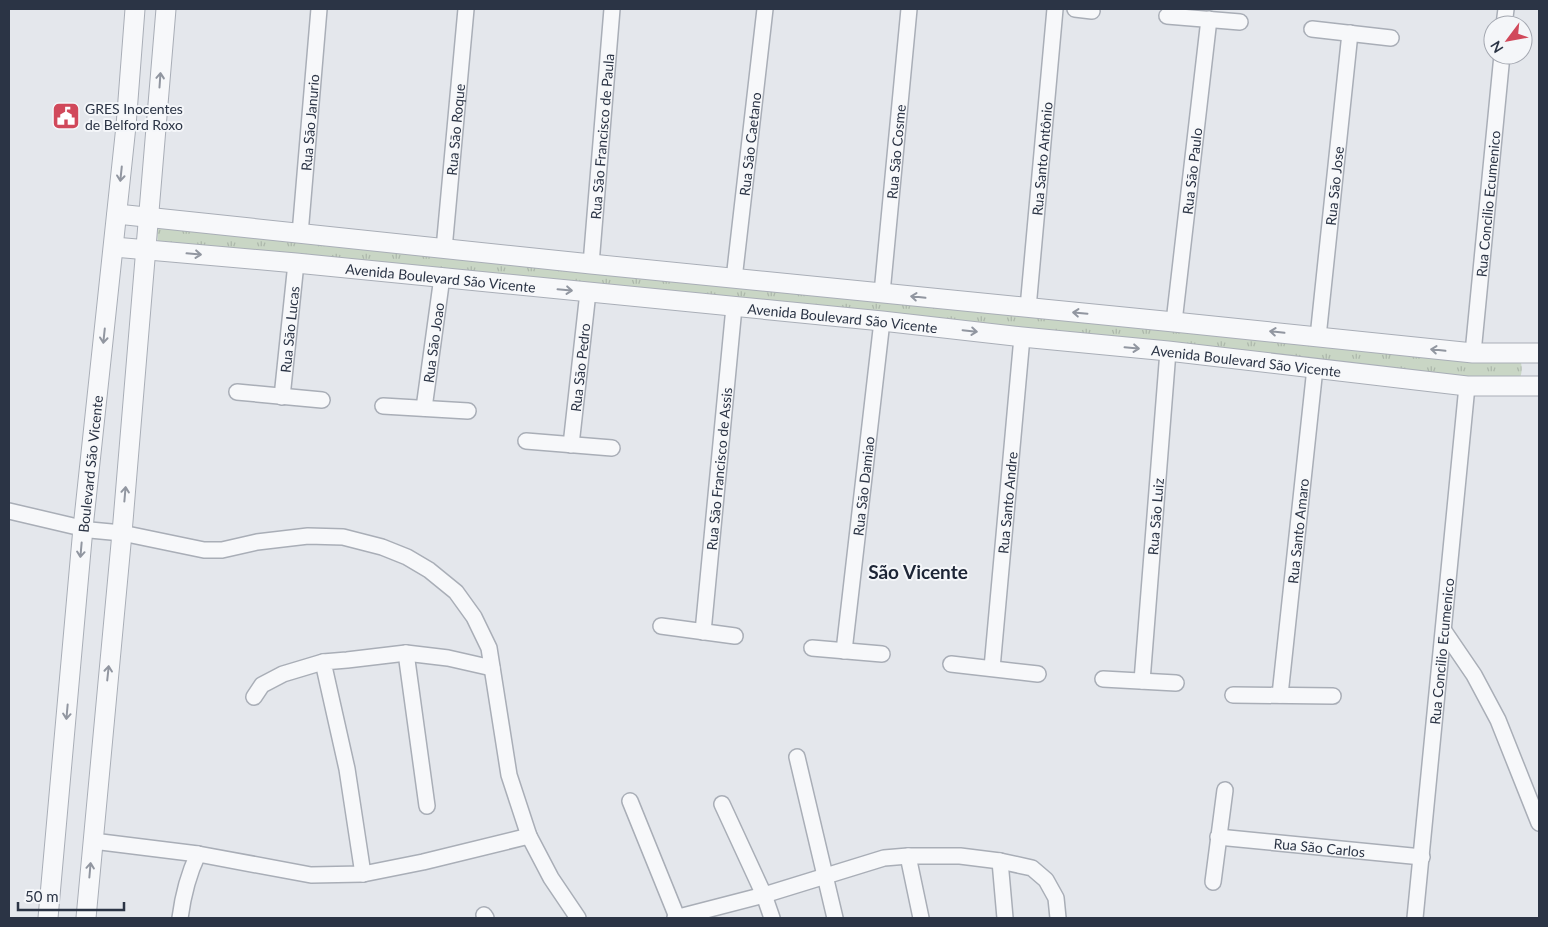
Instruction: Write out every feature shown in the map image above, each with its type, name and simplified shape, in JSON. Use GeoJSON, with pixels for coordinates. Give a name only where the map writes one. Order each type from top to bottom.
{"type":"FeatureCollection","features":[{"type":"Feature","properties":{"kind":"street","name":"Boulevard São Vicente"},"geometry":{"type":"LineString","coordinates":[[48,918],[83,528],[114,247],[135,9]]}},
{"type":"Feature","properties":{"kind":"street"},"geometry":{"type":"LineString","coordinates":[[86,918],[122,532],[166,9]]}},
{"type":"Feature","properties":{"kind":"street","name":"Rua Sāo Janurio"},"geometry":{"type":"LineString","coordinates":[[300,234],[319,9]]}},
{"type":"Feature","properties":{"kind":"street","name":"Rua Sāo Roque"},"geometry":{"type":"LineString","coordinates":[[444,249],[466,9]]}},
{"type":"Feature","properties":{"kind":"street","name":"Rua Sāo Francisco de Paula"},"geometry":{"type":"LineString","coordinates":[[592,264],[612,9]]}},
{"type":"Feature","properties":{"kind":"street","name":"Rua Sāo Caetano"},"geometry":{"type":"LineString","coordinates":[[734,279],[765,9]]}},
{"type":"Feature","properties":{"kind":"street","name":"Rua Sāo Cosme"},"geometry":{"type":"LineString","coordinates":[[882,293],[909,9]]}},
{"type":"Feature","properties":{"kind":"street","name":"Rua Santo Antônio"},"geometry":{"type":"LineString","coordinates":[[1028,308],[1054,9]]}},
{"type":"Feature","properties":{"kind":"street"},"geometry":{"type":"LineString","coordinates":[[1075,9],[1092,11]]}},
{"type":"Feature","properties":{"kind":"street"},"geometry":{"type":"LineString","coordinates":[[1167,16],[1240,22]]}},
{"type":"Feature","properties":{"kind":"street","name":"Rua Sāo Paulo"},"geometry":{"type":"LineString","coordinates":[[1174,322],[1209,19]]}},
{"type":"Feature","properties":{"kind":"street"},"geometry":{"type":"LineString","coordinates":[[1312,29],[1391,38]]}},
{"type":"Feature","properties":{"kind":"street","name":"Rua Sāo Jose"},"geometry":{"type":"LineString","coordinates":[[1318,337],[1350,33]]}},
{"type":"Feature","properties":{"kind":"street","name":"Rua Concilio Ecumenico"},"geometry":{"type":"LineString","coordinates":[[1473,354],[1501,65]]}},
{"type":"Feature","properties":{"kind":"street","name":"Avenida Boulevard São Vicente"},"geometry":{"type":"LineString","coordinates":[[117,214],[148,219],[1174,322],[1473,354],[1539,353]]}},
{"type":"Feature","properties":{"kind":"street","name":"Avenida Boulevard São Vicente"},"geometry":{"type":"LineString","coordinates":[[114,247],[442,277],[882,321],[1168,351],[1467,386],[1539,386]]}},
{"type":"Feature","properties":{"kind":"street","name":"Rua Sāo Lucas"},"geometry":{"type":"LineString","coordinates":[[282,397],[296,263]]}},
{"type":"Feature","properties":{"kind":"street","name":"Rua Sāo Joao"},"geometry":{"type":"LineString","coordinates":[[424,408],[442,277]]}},
{"type":"Feature","properties":{"kind":"street","name":"Rua Sāo Pedro"},"geometry":{"type":"LineString","coordinates":[[571,445],[588,292]]}},
{"type":"Feature","properties":{"kind":"street","name":"Rua Sāo Francisco de Assis"},"geometry":{"type":"LineString","coordinates":[[703,632],[734,307]]}},
{"type":"Feature","properties":{"kind":"street","name":"Rua Sāo Damiao"},"geometry":{"type":"LineString","coordinates":[[844,650],[882,321]]}},
{"type":"Feature","properties":{"kind":"street","name":"Rua Santo Andre"},"geometry":{"type":"LineString","coordinates":[[992,668],[1022,337]]}},
{"type":"Feature","properties":{"kind":"street","name":"Rua Sāo Luiz"},"geometry":{"type":"LineString","coordinates":[[1142,681],[1168,351]]}},
{"type":"Feature","properties":{"kind":"street","name":"Rua Santo Amaro"},"geometry":{"type":"LineString","coordinates":[[1280,695],[1315,368]]}},
{"type":"Feature","properties":{"kind":"street","name":"Rua Concilio Ecumenico"},"geometry":{"type":"LineString","coordinates":[[1415,918],[1467,386]]}},
{"type":"Feature","properties":{"kind":"street"},"geometry":{"type":"LineString","coordinates":[[237,392],[322,400]]}},
{"type":"Feature","properties":{"kind":"street"},"geometry":{"type":"LineString","coordinates":[[383,406],[468,411]]}},
{"type":"Feature","properties":{"kind":"street"},"geometry":{"type":"LineString","coordinates":[[526,441],[612,448]]}},
{"type":"Feature","properties":{"kind":"street"},"geometry":{"type":"LineString","coordinates":[[9,511],[83,528],[122,532],[204,550],[222,550],[257,542],[308,536],[343,537],[382,547],[407,557],[429,570],[456,592],[478,625],[488,648],[509,775],[529,836],[551,878],[578,918]]}},
{"type":"Feature","properties":{"kind":"street"},"geometry":{"type":"LineString","coordinates":[[661,626],[735,636]]}},
{"type":"Feature","properties":{"kind":"street"},"geometry":{"type":"LineString","coordinates":[[1444,631],[1474,674],[1498,720],[1539,823]]}},
{"type":"Feature","properties":{"kind":"street"},"geometry":{"type":"LineString","coordinates":[[812,648],[882,654]]}},
{"type":"Feature","properties":{"kind":"street"},"geometry":{"type":"LineString","coordinates":[[254,697],[262,685],[283,674],[323,662],[406,653],[448,658],[492,668]]}},
{"type":"Feature","properties":{"kind":"street"},"geometry":{"type":"LineString","coordinates":[[406,653],[427,806]]}},
{"type":"Feature","properties":{"kind":"street"},"geometry":{"type":"LineString","coordinates":[[323,662],[347,769],[363,874]]}},
{"type":"Feature","properties":{"kind":"street"},"geometry":{"type":"LineString","coordinates":[[951,664],[1038,674]]}},
{"type":"Feature","properties":{"kind":"street"},"geometry":{"type":"LineString","coordinates":[[1103,679],[1176,683]]}},
{"type":"Feature","properties":{"kind":"street"},"geometry":{"type":"LineString","coordinates":[[1233,695],[1333,696]]}},
{"type":"Feature","properties":{"kind":"street"},"geometry":{"type":"LineString","coordinates":[[797,757],[835,918]]}},
{"type":"Feature","properties":{"kind":"street"},"geometry":{"type":"LineString","coordinates":[[1212,882],[1225,790]]}},
{"type":"Feature","properties":{"kind":"street"},"geometry":{"type":"LineString","coordinates":[[630,801],[683,917],[764,895],[884,858],[960,856],[1000,861],[1032,868],[1046,880],[1056,898],[1058,918]]}},
{"type":"Feature","properties":{"kind":"street"},"geometry":{"type":"LineString","coordinates":[[722,804],[764,895],[772,918]]}},
{"type":"Feature","properties":{"kind":"street"},"geometry":{"type":"LineString","coordinates":[[93,841],[198,854],[311,875],[363,874],[423,862],[529,836]]}},
{"type":"Feature","properties":{"kind":"street","name":"Rua São Carlos"},"geometry":{"type":"LineString","coordinates":[[1218,837],[1422,857]]}},
{"type":"Feature","properties":{"kind":"street"},"geometry":{"type":"LineString","coordinates":[[180,918],[183,894],[198,854]]}},
{"type":"Feature","properties":{"kind":"street"},"geometry":{"type":"LineString","coordinates":[[908,856],[922,918]]}},
{"type":"Feature","properties":{"kind":"street"},"geometry":{"type":"LineString","coordinates":[[1000,861],[1005,918]]}},
{"type":"Feature","properties":{"kind":"green space"},"geometry":{"type":"Polygon","coordinates":[[[157,226],[1520,359],[1522,372],[1517,384],[158,247],[157,226]]]}},
{"type":"Feature","properties":{"kind":"place","name":"GRES Inocentes de Belford Roxo"},"geometry":{"type":"Point","coordinates":[66,116]}},
{"type":"Feature","properties":{"kind":"district","name":"São Vicente"},"geometry":{"type":"Point","coordinates":[918,571]}}]}
